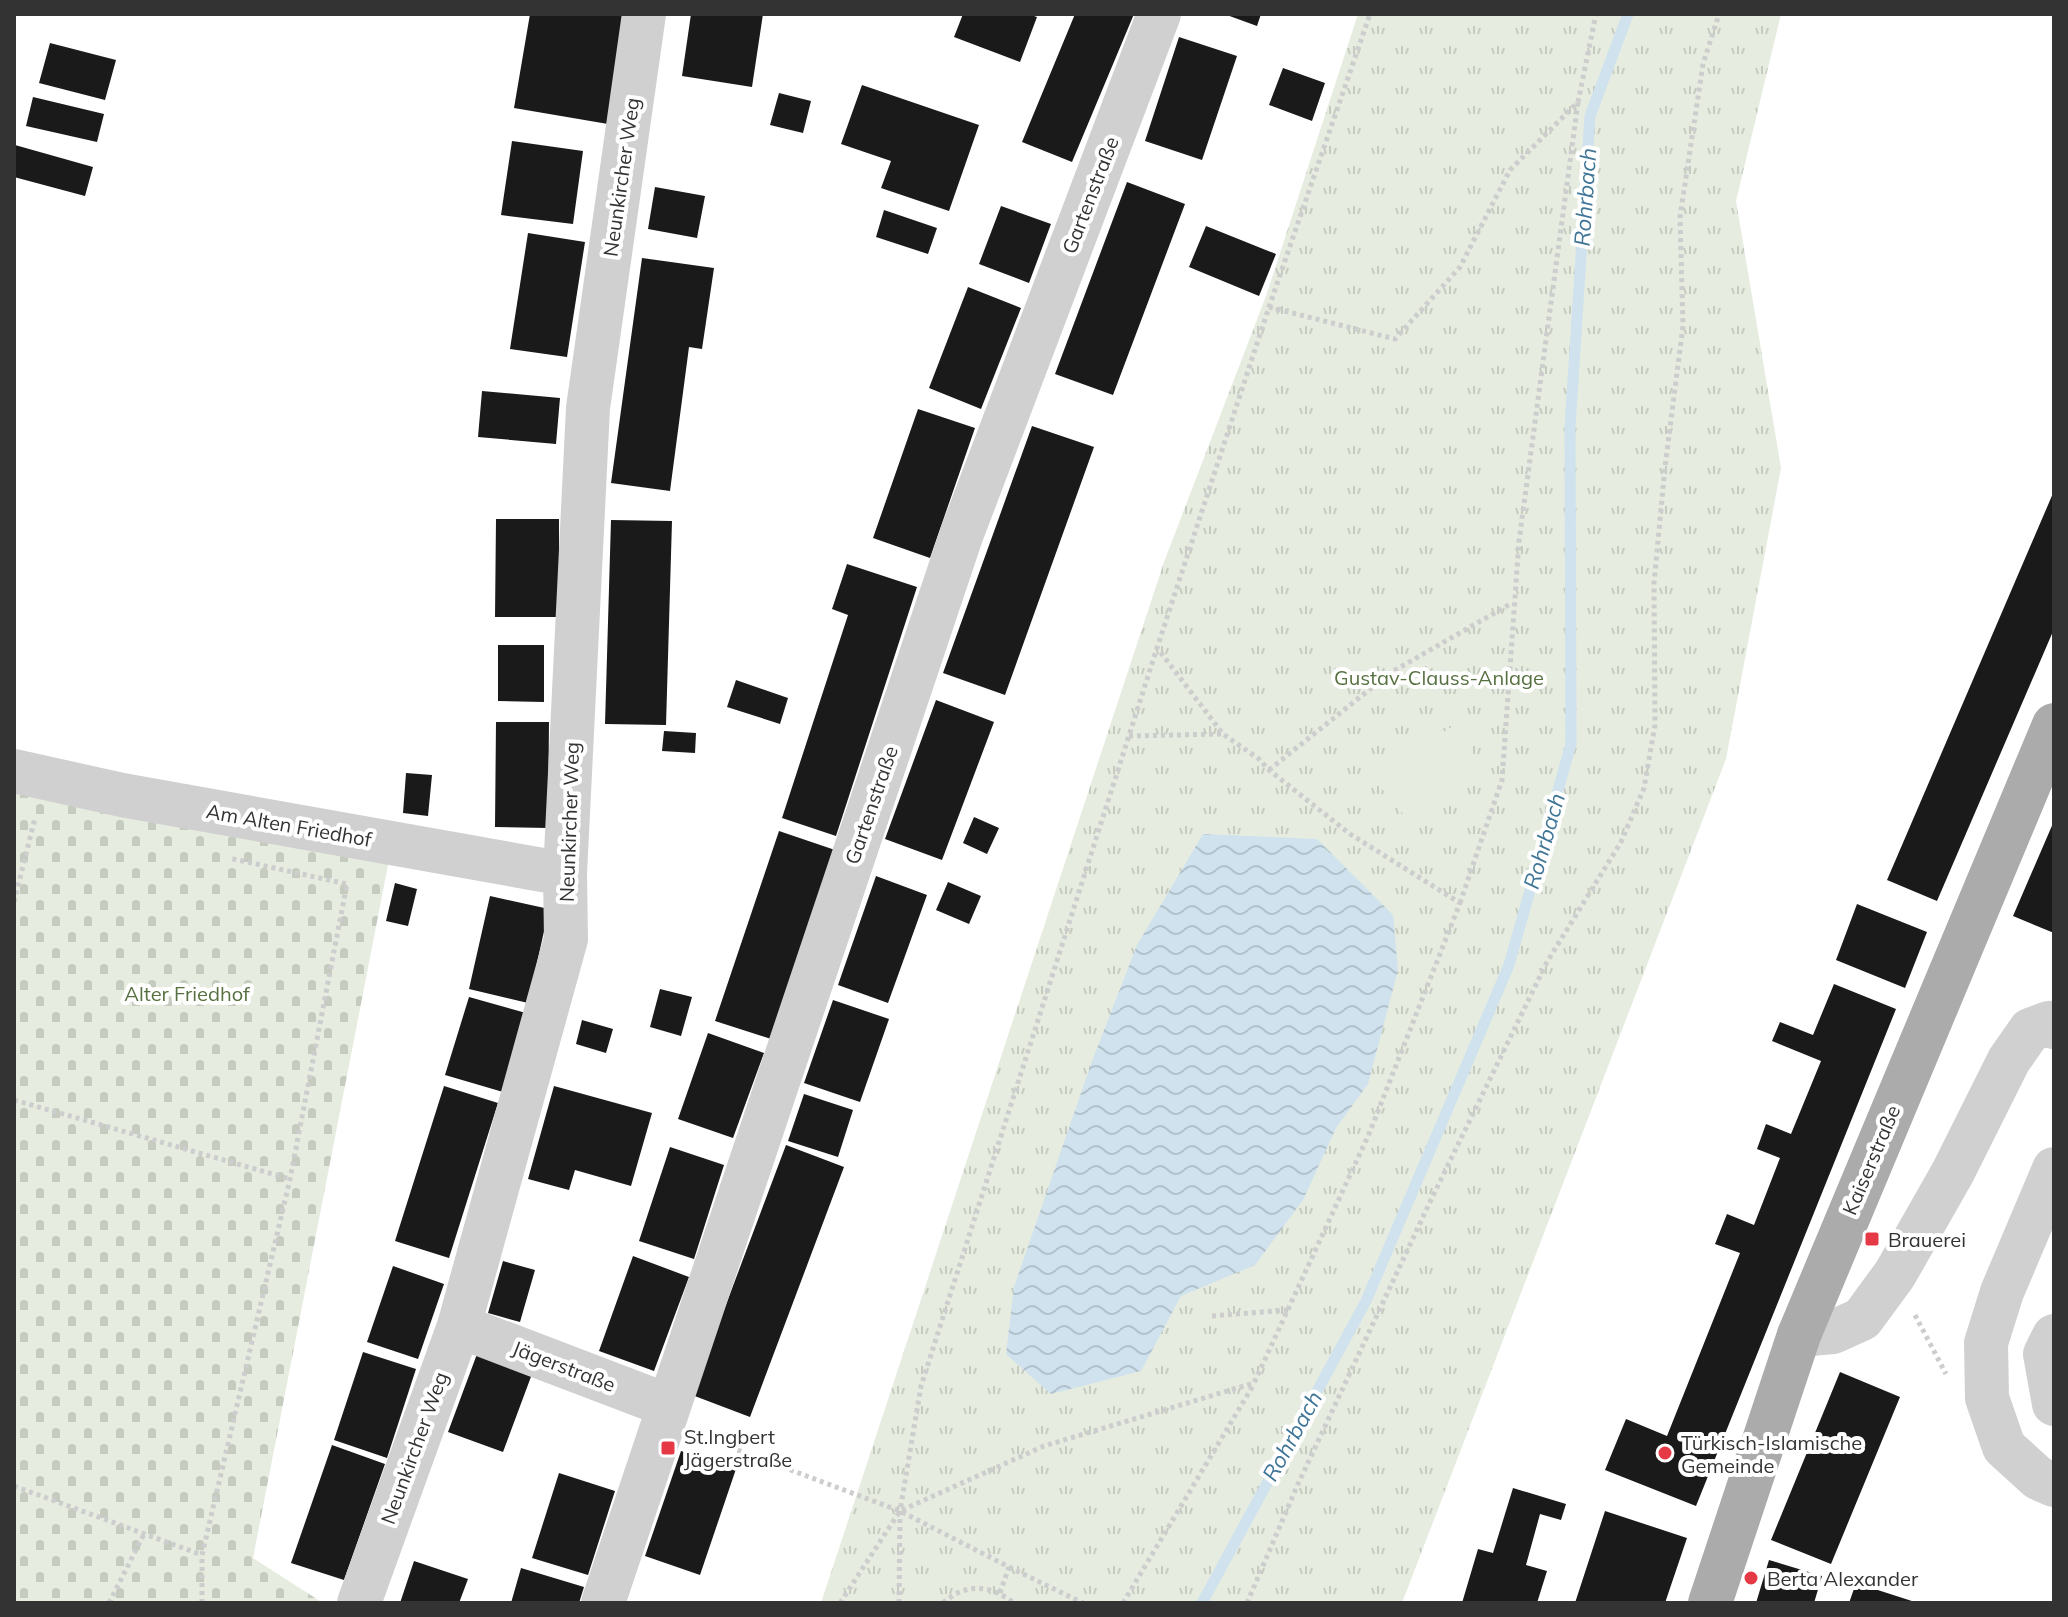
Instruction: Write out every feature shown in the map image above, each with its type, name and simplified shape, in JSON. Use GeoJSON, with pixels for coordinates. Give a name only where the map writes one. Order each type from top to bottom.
{"type":"FeatureCollection","features":[{"type":"Feature","properties":{"kind":"main road","name":"Kaiserstraße"},"geometry":{"type":"LineString","coordinates":[[1710,1603],[1799,1335],[2054,725]]}},
{"type":"Feature","properties":{"kind":"street","name":"Neunkircher Weg"},"geometry":{"type":"LineString","coordinates":[[359,1603],[459,1326],[566,939],[565,874],[588,408],[644,14]]}},
{"type":"Feature","properties":{"kind":"street","name":"Gartenstraße"},"geometry":{"type":"LineString","coordinates":[[603,1603],[961,536],[1159,14]]}},
{"type":"Feature","properties":{"kind":"street","name":"Am Alten Friedhof"},"geometry":{"type":"LineString","coordinates":[[14,771],[122,795],[565,874]]}},
{"type":"Feature","properties":{"kind":"street"},"geometry":{"type":"LineString","coordinates":[[1799,1335],[1833,1332],[1862,1319],[1895,1274],[1953,1172],[2009,1060],[2030,1030],[2049,1023],[2054,1027]]}},
{"type":"Feature","properties":{"kind":"street"},"geometry":{"type":"LineString","coordinates":[[2054,1169],[2002,1292],[1986,1343],[1987,1398],[2004,1447],[2038,1478],[2054,1485]]}},
{"type":"Feature","properties":{"kind":"street","name":"Jägerstraße"},"geometry":{"type":"LineString","coordinates":[[459,1326],[666,1414]]}},
{"type":"Feature","properties":{"kind":"street"},"geometry":{"type":"LineString","coordinates":[[2054,1336],[2045,1354],[2054,1404]]}},
{"type":"Feature","properties":{"kind":"path"},"geometry":{"type":"LineString","coordinates":[[899,1603],[900,1511],[921,1386],[1157,648],[1269,307],[1370,14]]}},
{"type":"Feature","properties":{"kind":"path"},"geometry":{"type":"LineString","coordinates":[[1123,1603],[1254,1383],[1288,1310],[1369,1134],[1460,903],[1502,780],[1521,525],[1578,102],[1596,14]]}},
{"type":"Feature","properties":{"kind":"path"},"geometry":{"type":"LineString","coordinates":[[1247,1603],[1298,1484],[1547,962],[1621,842],[1644,788],[1655,725],[1654,583],[1683,326],[1680,217],[1703,64],[1719,14]]}},
{"type":"Feature","properties":{"kind":"path"},"geometry":{"type":"LineString","coordinates":[[1269,307],[1395,339],[1460,267],[1510,170],[1578,102]]}},
{"type":"Feature","properties":{"kind":"path"},"geometry":{"type":"LineString","coordinates":[[1269,770],[1390,673],[1513,602]]}},
{"type":"Feature","properties":{"kind":"path"},"geometry":{"type":"LineString","coordinates":[[1157,648],[1223,734],[1259,759],[1350,834],[1460,903]]}},
{"type":"Feature","properties":{"kind":"path"},"geometry":{"type":"LineString","coordinates":[[1129,736],[1223,734]]}},
{"type":"Feature","properties":{"kind":"path"},"geometry":{"type":"LineString","coordinates":[[24,816],[50,821]]}},
{"type":"Feature","properties":{"kind":"path"},"geometry":{"type":"LineString","coordinates":[[14,902],[35,818]]}},
{"type":"Feature","properties":{"kind":"path"},"geometry":{"type":"LineString","coordinates":[[202,1603],[202,1555],[290,1179],[347,884],[228,858]]}},
{"type":"Feature","properties":{"kind":"path"},"geometry":{"type":"LineString","coordinates":[[14,1100],[290,1179]]}},
{"type":"Feature","properties":{"kind":"path"},"geometry":{"type":"LineString","coordinates":[[1895,1274],[1948,1379],[1987,1398]]}},
{"type":"Feature","properties":{"kind":"path"},"geometry":{"type":"LineString","coordinates":[[1212,1316],[1288,1310]]}},
{"type":"Feature","properties":{"kind":"path"},"geometry":{"type":"LineString","coordinates":[[840,1603],[900,1511],[1044,1446],[1254,1383]]}},
{"type":"Feature","properties":{"kind":"path"},"geometry":{"type":"LineString","coordinates":[[666,1414],[900,1511],[1083,1603]]}},
{"type":"Feature","properties":{"kind":"path"},"geometry":{"type":"LineString","coordinates":[[14,1486],[202,1555]]}},
{"type":"Feature","properties":{"kind":"path"},"geometry":{"type":"LineString","coordinates":[[109,1603],[144,1534]]}},
{"type":"Feature","properties":{"kind":"path"},"geometry":{"type":"LineString","coordinates":[[1000,1593],[1009,1567]]}},
{"type":"Feature","properties":{"kind":"path"},"geometry":{"type":"LineString","coordinates":[[943,1603],[952,1595],[982,1588],[1000,1593],[1014,1603]]}},
{"type":"Feature","properties":{"kind":"green space","name":"Gustav-Clauss-Anlage"},"geometry":{"type":"Polygon","coordinates":[[[1358,14],[1781,14],[1736,201],[1781,468],[1726,759],[1402,1603],[821,1603],[1164,562],[1266,296],[1358,14]]]}},
{"type":"Feature","properties":{"kind":"green space"},"geometry":{"type":"Polygon","coordinates":[[[1453,726],[1464,732],[1471,752],[1470,765],[1460,789],[1444,808],[1435,813],[1403,814],[1382,789],[1385,780],[1383,769],[1453,726]]]}},
{"type":"Feature","properties":{"kind":"green space","name":"Alter Friedhof"},"geometry":{"type":"Polygon","coordinates":[[[14,775],[389,860],[253,1558],[323,1603],[14,1603],[14,775]]]}},
{"type":"Feature","properties":{"kind":"water"},"geometry":{"type":"Polygon","coordinates":[[[1203,834],[1317,839],[1393,915],[1398,970],[1368,1084],[1336,1128],[1303,1200],[1255,1265],[1181,1296],[1141,1371],[1051,1394],[1006,1354],[1014,1287],[1091,1064],[1137,945],[1203,834]]]}},
{"type":"Feature","properties":{"kind":"building"},"geometry":{"type":"Polygon","coordinates":[[[530,14],[627,14],[608,124],[514,108],[530,14]]]}},
{"type":"Feature","properties":{"kind":"building"},"geometry":{"type":"Polygon","coordinates":[[[691,14],[763,14],[752,87],[682,76],[691,14]]]}},
{"type":"Feature","properties":{"kind":"building"},"geometry":{"type":"Polygon","coordinates":[[[963,14],[1028,14],[1037,17],[1020,62],[954,37],[963,14]]]}},
{"type":"Feature","properties":{"kind":"building"},"geometry":{"type":"Polygon","coordinates":[[[1075,14],[1134,14],[1072,162],[1022,142],[1075,14]]]}},
{"type":"Feature","properties":{"kind":"building"},"geometry":{"type":"Polygon","coordinates":[[[1224,14],[1261,14],[1257,26],[1224,14]]]}},
{"type":"Feature","properties":{"kind":"building"},"geometry":{"type":"Polygon","coordinates":[[[1179,37],[1237,56],[1202,160],[1145,141],[1179,37]]]}},
{"type":"Feature","properties":{"kind":"building"},"geometry":{"type":"Polygon","coordinates":[[[50,43],[116,60],[105,100],[39,83],[50,43]]]}},
{"type":"Feature","properties":{"kind":"building"},"geometry":{"type":"Polygon","coordinates":[[[1283,68],[1325,83],[1312,121],[1269,105],[1283,68]]]}},
{"type":"Feature","properties":{"kind":"building"},"geometry":{"type":"Polygon","coordinates":[[[862,85],[979,125],[949,211],[881,188],[891,161],[841,144],[862,85]]]}},
{"type":"Feature","properties":{"kind":"building"},"geometry":{"type":"Polygon","coordinates":[[[779,93],[811,101],[803,133],[770,125],[779,93]]]}},
{"type":"Feature","properties":{"kind":"building"},"geometry":{"type":"Polygon","coordinates":[[[33,97],[104,114],[97,142],[26,126],[33,97]]]}},
{"type":"Feature","properties":{"kind":"building"},"geometry":{"type":"Polygon","coordinates":[[[512,141],[583,151],[573,224],[501,215],[512,141]]]}},
{"type":"Feature","properties":{"kind":"building"},"geometry":{"type":"Polygon","coordinates":[[[15,145],[93,167],[85,196],[14,177],[15,145]]]}},
{"type":"Feature","properties":{"kind":"building"},"geometry":{"type":"Polygon","coordinates":[[[1127,182],[1185,204],[1113,395],[1055,374],[1127,182]]]}},
{"type":"Feature","properties":{"kind":"building"},"geometry":{"type":"Polygon","coordinates":[[[655,187],[705,196],[697,238],[648,229],[655,187]]]}},
{"type":"Feature","properties":{"kind":"building"},"geometry":{"type":"Polygon","coordinates":[[[1001,206],[1051,224],[1029,283],[979,264],[1001,206]]]}},
{"type":"Feature","properties":{"kind":"building"},"geometry":{"type":"Polygon","coordinates":[[[884,210],[937,228],[928,254],[876,237],[884,210]]]}},
{"type":"Feature","properties":{"kind":"building"},"geometry":{"type":"Polygon","coordinates":[[[1206,226],[1276,254],[1259,296],[1189,267],[1206,226]]]}},
{"type":"Feature","properties":{"kind":"building"},"geometry":{"type":"Polygon","coordinates":[[[528,233],[585,242],[567,357],[510,349],[528,233]]]}},
{"type":"Feature","properties":{"kind":"building"},"geometry":{"type":"Polygon","coordinates":[[[642,258],[714,268],[702,349],[689,347],[670,491],[611,483],[642,258]]]}},
{"type":"Feature","properties":{"kind":"building"},"geometry":{"type":"Polygon","coordinates":[[[968,287],[1021,308],[981,409],[929,388],[968,287]]]}},
{"type":"Feature","properties":{"kind":"building"},"geometry":{"type":"Polygon","coordinates":[[[482,391],[560,398],[556,444],[478,437],[482,391]]]}},
{"type":"Feature","properties":{"kind":"building"},"geometry":{"type":"Polygon","coordinates":[[[918,409],[975,428],[930,558],[873,538],[918,409]]]}},
{"type":"Feature","properties":{"kind":"building"},"geometry":{"type":"Polygon","coordinates":[[[1032,426],[1094,447],[1005,695],[943,673],[1032,426]]]}},
{"type":"Feature","properties":{"kind":"building"},"geometry":{"type":"Polygon","coordinates":[[[2054,491],[2054,629],[1937,901],[1887,880],[2054,491]]]}},
{"type":"Feature","properties":{"kind":"building"},"geometry":{"type":"Polygon","coordinates":[[[496,519],[559,519],[559,617],[495,617],[496,519]]]}},
{"type":"Feature","properties":{"kind":"building"},"geometry":{"type":"Polygon","coordinates":[[[611,520],[672,521],[666,725],[605,724],[611,520]]]}},
{"type":"Feature","properties":{"kind":"building"},"geometry":{"type":"Polygon","coordinates":[[[847,564],[917,587],[836,836],[782,818],[848,615],[832,609],[847,564]]]}},
{"type":"Feature","properties":{"kind":"building"},"geometry":{"type":"Polygon","coordinates":[[[498,645],[544,645],[544,702],[498,701],[498,645]]]}},
{"type":"Feature","properties":{"kind":"building"},"geometry":{"type":"Polygon","coordinates":[[[736,680],[788,698],[780,724],[727,707],[736,680]]]}},
{"type":"Feature","properties":{"kind":"building"},"geometry":{"type":"Polygon","coordinates":[[[936,700],[994,722],[942,860],[885,839],[936,700]]]}},
{"type":"Feature","properties":{"kind":"building"},"geometry":{"type":"Polygon","coordinates":[[[496,722],[549,722],[548,828],[495,827],[496,722]]]}},
{"type":"Feature","properties":{"kind":"building"},"geometry":{"type":"Polygon","coordinates":[[[664,731],[696,733],[695,753],[662,751],[664,731]]]}},
{"type":"Feature","properties":{"kind":"building"},"geometry":{"type":"Polygon","coordinates":[[[406,773],[432,775],[428,816],[403,813],[406,773]]]}},
{"type":"Feature","properties":{"kind":"building"},"geometry":{"type":"Polygon","coordinates":[[[974,817],[999,828],[987,854],[963,843],[974,817]]]}},
{"type":"Feature","properties":{"kind":"building"},"geometry":{"type":"Polygon","coordinates":[[[2054,821],[2054,933],[2013,916],[2054,821]]]}},
{"type":"Feature","properties":{"kind":"building"},"geometry":{"type":"Polygon","coordinates":[[[779,831],[835,850],[771,1039],[715,1021],[779,831]]]}},
{"type":"Feature","properties":{"kind":"building"},"geometry":{"type":"Polygon","coordinates":[[[876,876],[927,895],[888,1003],[838,985],[876,876]]]}},
{"type":"Feature","properties":{"kind":"building"},"geometry":{"type":"Polygon","coordinates":[[[948,882],[981,896],[969,924],[936,910],[948,882]]]}},
{"type":"Feature","properties":{"kind":"building"},"geometry":{"type":"Polygon","coordinates":[[[395,883],[417,889],[408,926],[386,921],[395,883]]]}},
{"type":"Feature","properties":{"kind":"building"},"geometry":{"type":"Polygon","coordinates":[[[490,896],[549,909],[528,1003],[469,989],[490,896]]]}},
{"type":"Feature","properties":{"kind":"building"},"geometry":{"type":"Polygon","coordinates":[[[1857,904],[1927,932],[1905,988],[1836,960],[1857,904]]]}},
{"type":"Feature","properties":{"kind":"building"},"geometry":{"type":"Polygon","coordinates":[[[1834,984],[1896,1009],[1696,1506],[1605,1470],[1626,1419],[1667,1436],[1740,1253],[1715,1244],[1727,1214],[1754,1225],[1780,1158],[1757,1149],[1766,1124],[1791,1134],[1821,1061],[1772,1041],[1780,1022],[1813,1035],[1834,984]]]}},
{"type":"Feature","properties":{"kind":"building"},"geometry":{"type":"Polygon","coordinates":[[[660,989],[692,997],[681,1036],[650,1027],[660,989]]]}},
{"type":"Feature","properties":{"kind":"building"},"geometry":{"type":"Polygon","coordinates":[[[469,997],[526,1013],[503,1092],[445,1075],[469,997]]]}},
{"type":"Feature","properties":{"kind":"building"},"geometry":{"type":"Polygon","coordinates":[[[833,1000],[889,1019],[860,1102],[804,1083],[833,1000]]]}},
{"type":"Feature","properties":{"kind":"building"},"geometry":{"type":"Polygon","coordinates":[[[582,1020],[613,1029],[606,1053],[576,1044],[582,1020]]]}},
{"type":"Feature","properties":{"kind":"building"},"geometry":{"type":"Polygon","coordinates":[[[708,1033],[764,1053],[733,1138],[678,1119],[708,1033]]]}},
{"type":"Feature","properties":{"kind":"building"},"geometry":{"type":"Polygon","coordinates":[[[444,1086],[498,1103],[449,1258],[395,1241],[444,1086]]]}},
{"type":"Feature","properties":{"kind":"building"},"geometry":{"type":"Polygon","coordinates":[[[554,1086],[652,1113],[631,1186],[575,1170],[569,1190],[528,1179],[554,1086]]]}},
{"type":"Feature","properties":{"kind":"building"},"geometry":{"type":"Polygon","coordinates":[[[804,1094],[853,1110],[838,1157],[788,1141],[804,1094]]]}},
{"type":"Feature","properties":{"kind":"building"},"geometry":{"type":"Polygon","coordinates":[[[786,1145],[844,1167],[750,1417],[692,1395],[786,1145]]]}},
{"type":"Feature","properties":{"kind":"building"},"geometry":{"type":"Polygon","coordinates":[[[670,1147],[724,1165],[694,1259],[639,1241],[670,1147]]]}},
{"type":"Feature","properties":{"kind":"building"},"geometry":{"type":"Polygon","coordinates":[[[633,1256],[689,1277],[654,1371],[599,1351],[633,1256]]]}},
{"type":"Feature","properties":{"kind":"building"},"geometry":{"type":"Polygon","coordinates":[[[503,1261],[535,1270],[520,1322],[488,1313],[503,1261]]]}},
{"type":"Feature","properties":{"kind":"building"},"geometry":{"type":"Polygon","coordinates":[[[393,1266],[444,1284],[418,1359],[367,1342],[393,1266]]]}},
{"type":"Feature","properties":{"kind":"building"},"geometry":{"type":"Polygon","coordinates":[[[363,1352],[416,1369],[387,1458],[334,1440],[363,1352]]]}},
{"type":"Feature","properties":{"kind":"building"},"geometry":{"type":"Polygon","coordinates":[[[477,1354],[532,1374],[503,1452],[448,1432],[477,1354]]]}},
{"type":"Feature","properties":{"kind":"building"},"geometry":{"type":"Polygon","coordinates":[[[1840,1372],[1900,1397],[1831,1564],[1771,1540],[1840,1372]]]}},
{"type":"Feature","properties":{"kind":"building"},"geometry":{"type":"Polygon","coordinates":[[[332,1445],[385,1464],[344,1580],[291,1563],[332,1445]]]}},
{"type":"Feature","properties":{"kind":"building"},"geometry":{"type":"Polygon","coordinates":[[[681,1451],[736,1469],[700,1575],[645,1556],[681,1451]]]}},
{"type":"Feature","properties":{"kind":"building"},"geometry":{"type":"Polygon","coordinates":[[[559,1473],[615,1491],[588,1575],[532,1558],[559,1473]]]}},
{"type":"Feature","properties":{"kind":"building"},"geometry":{"type":"Polygon","coordinates":[[[1513,1488],[1566,1504],[1561,1520],[1540,1514],[1526,1565],[1547,1571],[1537,1603],[1462,1603],[1478,1549],[1493,1553],[1513,1488]]]}},
{"type":"Feature","properties":{"kind":"building"},"geometry":{"type":"Polygon","coordinates":[[[1605,1511],[1687,1538],[1665,1603],[1575,1603],[1605,1511]]]}},
{"type":"Feature","properties":{"kind":"building"},"geometry":{"type":"Polygon","coordinates":[[[1769,1560],[1822,1576],[1814,1603],[1756,1603],[1769,1560]]]}},
{"type":"Feature","properties":{"kind":"building"},"geometry":{"type":"Polygon","coordinates":[[[414,1561],[468,1579],[459,1603],[400,1603],[414,1561]]]}},
{"type":"Feature","properties":{"kind":"building"},"geometry":{"type":"Polygon","coordinates":[[[521,1568],[584,1587],[579,1603],[511,1603],[521,1568]]]}},
{"type":"Feature","properties":{"kind":"building"},"geometry":{"type":"Polygon","coordinates":[[[1856,1583],[1915,1602],[1915,1603],[1849,1603],[1856,1583]]]}},
{"type":"Feature","properties":{"kind":"waterway","name":"Rohrbach"},"geometry":{"type":"LineString","coordinates":[[1202,1603],[1366,1301],[1509,965],[1571,744],[1570,427],[1590,116],[1628,14]]}},
{"type":"Feature","properties":{"kind":"place","name":"Brauerei"},"geometry":{"type":"Point","coordinates":[1872,1239]}},
{"type":"Feature","properties":{"kind":"place","name":"St.Ingbert Jägerstraße"},"geometry":{"type":"Point","coordinates":[668,1448]}},
{"type":"Feature","properties":{"kind":"place","name":"Türkisch-Islamische Gemeinde"},"geometry":{"type":"Point","coordinates":[1665,1453]}},
{"type":"Feature","properties":{"kind":"place","name":"Berta Alexander"},"geometry":{"type":"Point","coordinates":[1751,1578]}}]}
